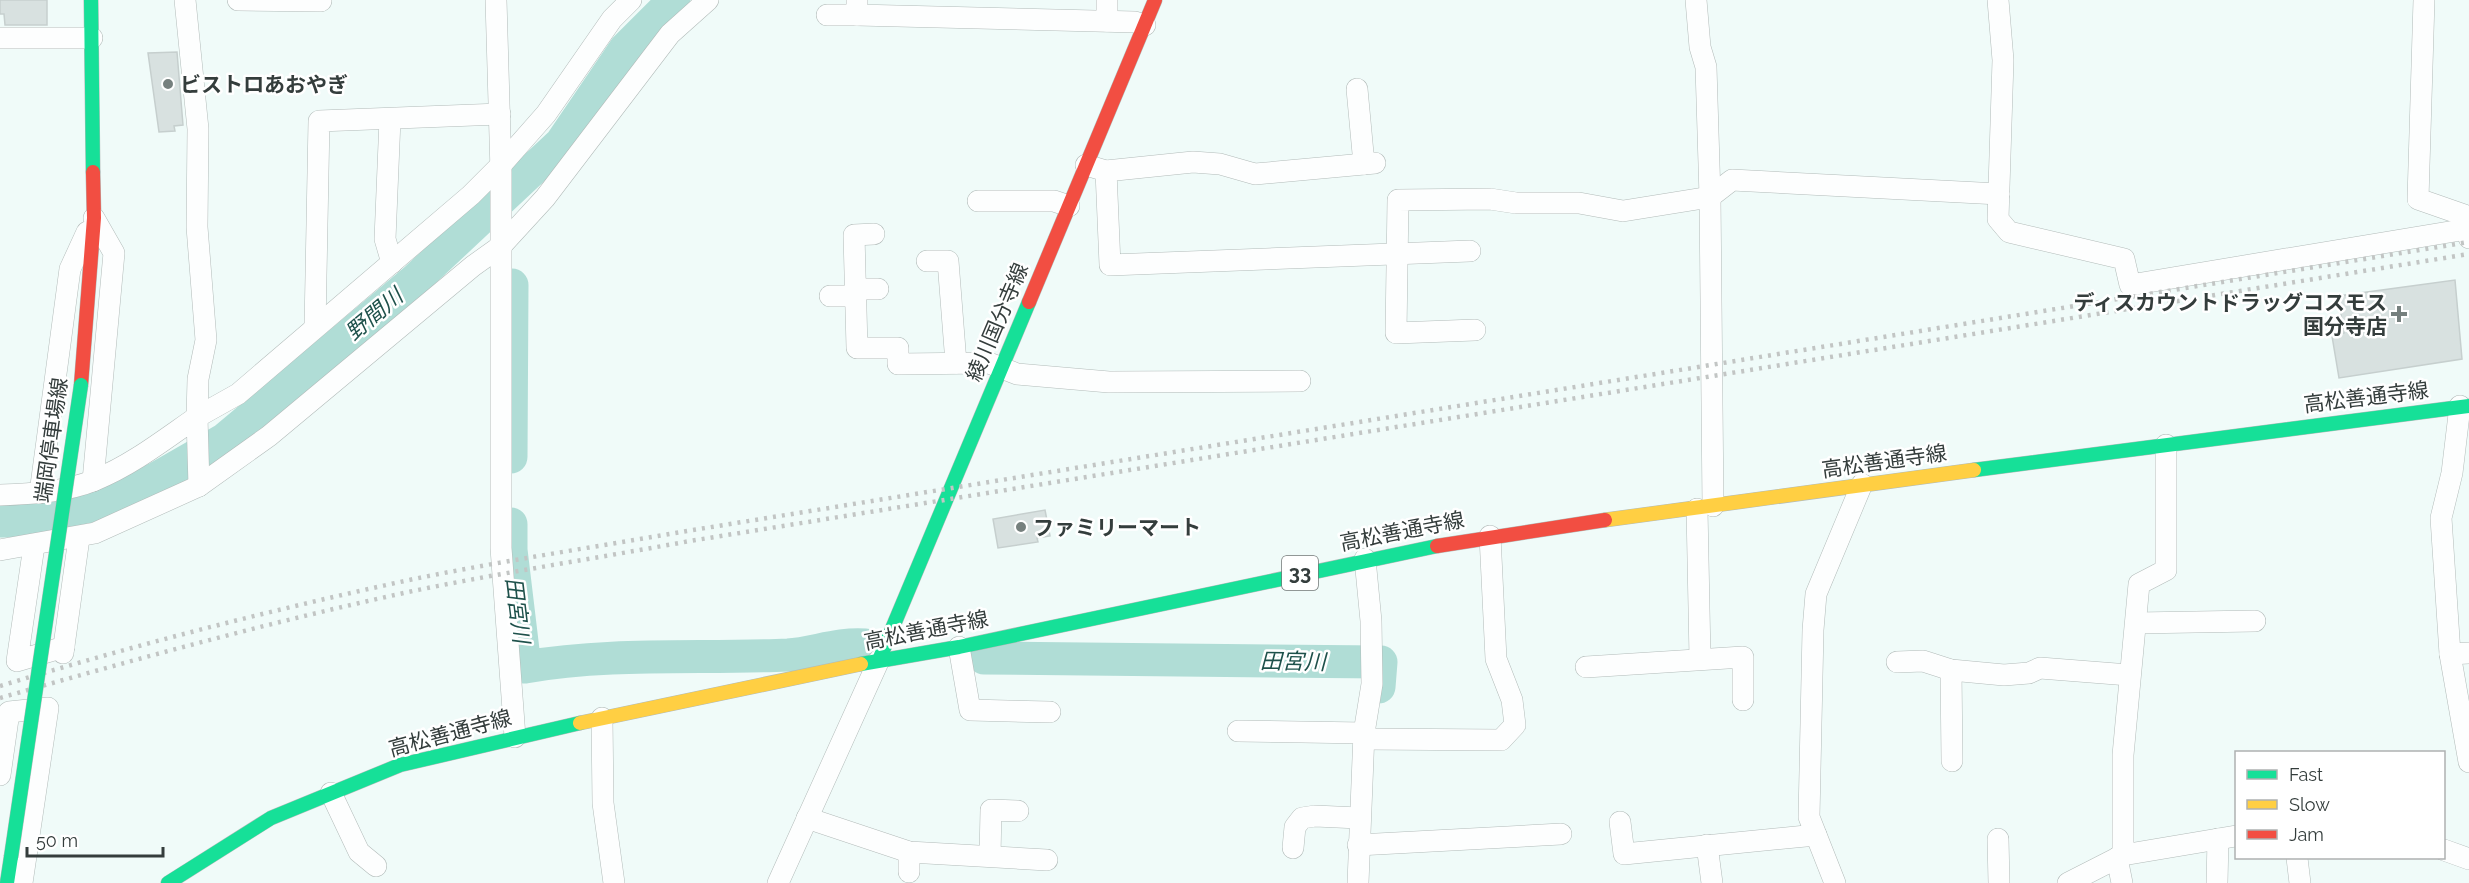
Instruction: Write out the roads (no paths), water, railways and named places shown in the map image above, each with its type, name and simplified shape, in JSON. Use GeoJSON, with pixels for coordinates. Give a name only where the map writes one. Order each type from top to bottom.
{"type":"FeatureCollection","features":[{"type":"Feature","properties":{"kind":"main road","name":"端岡停車場線"},"geometry":{"type":"LineString","coordinates":[[7,883],[81,385],[94,218],[91,0]]}},
{"type":"Feature","properties":{"kind":"main road","name":"綾川国分寺線"},"geometry":{"type":"LineString","coordinates":[[879,660],[1069,206],[1096,168],[1155,0]]}},
{"type":"Feature","properties":{"kind":"main road","name":"高松善通寺線"},"geometry":{"type":"LineString","coordinates":[[168,883],[271,818],[400,765],[602,718],[879,660],[959,647],[1365,559],[1490,536],[1705,508],[1862,484],[2465,406]]}},
{"type":"Feature","properties":{"kind":"street"},"geometry":{"type":"LineString","coordinates":[[185,0],[198,129],[197,227],[206,340],[198,379],[200,484]]}},
{"type":"Feature","properties":{"kind":"street"},"geometry":{"type":"LineString","coordinates":[[238,0],[321,1]]}},
{"type":"Feature","properties":{"kind":"street"},"geometry":{"type":"LineString","coordinates":[[496,0],[501,169],[501,548],[515,737]]}},
{"type":"Feature","properties":{"kind":"street"},"geometry":{"type":"LineString","coordinates":[[0,495],[40,493],[93,481],[127,465],[198,422],[238,394],[501,169],[546,114],[612,19],[631,0]]}},
{"type":"Feature","properties":{"kind":"street"},"geometry":{"type":"LineString","coordinates":[[0,550],[79,538],[200,484],[269,436],[501,242],[577,160],[670,34],[708,0]]}},
{"type":"Feature","properties":{"kind":"street"},"geometry":{"type":"LineString","coordinates":[[1107,0],[1107,21]]}},
{"type":"Feature","properties":{"kind":"street"},"geometry":{"type":"LineString","coordinates":[[1696,0],[1700,47],[1706,67],[1710,196],[1700,658]]}},
{"type":"Feature","properties":{"kind":"street"},"geometry":{"type":"LineString","coordinates":[[1998,0],[2003,60],[1998,219],[2009,232],[2124,259],[2130,285],[2468,234],[2464,215],[2418,199],[2424,0]]}},
{"type":"Feature","properties":{"kind":"street"},"geometry":{"type":"LineString","coordinates":[[827,15],[857,8],[1145,25]]}},
{"type":"Feature","properties":{"kind":"street"},"geometry":{"type":"LineString","coordinates":[[0,38],[92,38]]}},
{"type":"Feature","properties":{"kind":"street"},"geometry":{"type":"LineString","coordinates":[[1357,89],[1369,164],[1255,174],[1220,164],[1193,162],[1096,168],[1110,265],[1470,250]]}},
{"type":"Feature","properties":{"kind":"street"},"geometry":{"type":"LineString","coordinates":[[315,327],[319,121],[500,114]]}},
{"type":"Feature","properties":{"kind":"street"},"geometry":{"type":"LineString","coordinates":[[390,119],[385,239],[392,263]]}},
{"type":"Feature","properties":{"kind":"street"},"geometry":{"type":"LineString","coordinates":[[1475,330],[1396,333],[1395,254],[1398,200],[1490,199],[1516,203],[1579,203],[1623,211],[1710,196],[1732,180],[1999,194]]}},
{"type":"Feature","properties":{"kind":"street"},"geometry":{"type":"LineString","coordinates":[[978,201],[1054,201],[1069,206]]}},
{"type":"Feature","properties":{"kind":"street"},"geometry":{"type":"LineString","coordinates":[[93,481],[114,253],[94,218]]}},
{"type":"Feature","properties":{"kind":"street"},"geometry":{"type":"LineString","coordinates":[[40,493],[70,269],[94,218]]}},
{"type":"Feature","properties":{"kind":"street"},"geometry":{"type":"LineString","coordinates":[[874,234],[854,235],[857,348],[898,348],[898,364],[989,363],[1017,374],[1109,382],[1300,381]]}},
{"type":"Feature","properties":{"kind":"street"},"geometry":{"type":"LineString","coordinates":[[927,261],[948,261],[956,363]]}},
{"type":"Feature","properties":{"kind":"street"},"geometry":{"type":"LineString","coordinates":[[830,296],[878,289]]}},
{"type":"Feature","properties":{"kind":"street"},"geometry":{"type":"LineString","coordinates":[[2465,406],[2441,518],[2460,653],[2469,762]]}},
{"type":"Feature","properties":{"kind":"street"},"geometry":{"type":"LineString","coordinates":[[2122,883],[2120,857],[2123,754],[2129,675],[2139,584],[2166,570],[2166,445]]}},
{"type":"Feature","properties":{"kind":"street"},"geometry":{"type":"LineString","coordinates":[[1836,883],[1809,817],[1816,594],[1862,484]]}},
{"type":"Feature","properties":{"kind":"street"},"geometry":{"type":"LineString","coordinates":[[1238,731],[1501,740],[1515,725],[1512,700],[1496,659],[1490,536]]}},
{"type":"Feature","properties":{"kind":"street"},"geometry":{"type":"LineString","coordinates":[[34,546],[16,661],[64,650],[79,538]]}},
{"type":"Feature","properties":{"kind":"street"},"geometry":{"type":"LineString","coordinates":[[1358,883],[1367,844],[1359,818],[1369,737],[1372,662],[1365,559]]}},
{"type":"Feature","properties":{"kind":"street"},"geometry":{"type":"LineString","coordinates":[[2136,623],[2256,621]]}},
{"type":"Feature","properties":{"kind":"street"},"geometry":{"type":"LineString","coordinates":[[959,647],[970,710],[1050,712]]}},
{"type":"Feature","properties":{"kind":"street"},"geometry":{"type":"LineString","coordinates":[[1586,667],[1743,657],[1743,700]]}},
{"type":"Feature","properties":{"kind":"street"},"geometry":{"type":"LineString","coordinates":[[778,883],[879,660]]}},
{"type":"Feature","properties":{"kind":"street"},"geometry":{"type":"LineString","coordinates":[[1897,662],[1923,661],[1951,670],[2004,675],[2029,682],[2040,668],[2129,675]]}},
{"type":"Feature","properties":{"kind":"street"},"geometry":{"type":"LineString","coordinates":[[1951,670],[1952,761]]}},
{"type":"Feature","properties":{"kind":"street"},"geometry":{"type":"LineString","coordinates":[[0,775],[9,712],[48,708],[22,883]]}},
{"type":"Feature","properties":{"kind":"street"},"geometry":{"type":"LineString","coordinates":[[602,718],[603,802],[614,883]]}},
{"type":"Feature","properties":{"kind":"street"},"geometry":{"type":"LineString","coordinates":[[331,793],[359,852],[376,866]]}},
{"type":"Feature","properties":{"kind":"street"},"geometry":{"type":"LineString","coordinates":[[990,856],[991,810],[1018,811]]}},
{"type":"Feature","properties":{"kind":"street"},"geometry":{"type":"LineString","coordinates":[[1293,848],[1295,827],[1302,818],[1315,816],[1359,818]]}},
{"type":"Feature","properties":{"kind":"street"},"geometry":{"type":"LineString","coordinates":[[807,818],[909,862],[990,856],[1047,860]]}},
{"type":"Feature","properties":{"kind":"street"},"geometry":{"type":"LineString","coordinates":[[1620,822],[1624,854],[1816,835]]}},
{"type":"Feature","properties":{"kind":"street"},"geometry":{"type":"LineString","coordinates":[[1367,844],[1561,834]]}},
{"type":"Feature","properties":{"kind":"street"},"geometry":{"type":"LineString","coordinates":[[2068,883],[2120,857],[2227,837],[2217,883]]}},
{"type":"Feature","properties":{"kind":"street"},"geometry":{"type":"LineString","coordinates":[[1998,839],[1998,883]]}},
{"type":"Feature","properties":{"kind":"street"},"geometry":{"type":"LineString","coordinates":[[1707,845],[1712,883]]}},
{"type":"Feature","properties":{"kind":"street"},"geometry":{"type":"LineString","coordinates":[[2445,850],[2469,859]]}},
{"type":"Feature","properties":{"kind":"street"},"geometry":{"type":"LineString","coordinates":[[2297,859],[2300,883]]}},
{"type":"Feature","properties":{"kind":"waterway","name":"野間川"},"geometry":{"type":"LineString","coordinates":[[0,521],[17,521],[96,505],[157,478],[225,439],[415,280],[561,143],[625,49],[674,0]]}},
{"type":"Feature","properties":{"kind":"waterway","name":"田宮川"},"geometry":{"type":"LineString","coordinates":[[511,457],[512,285]]}},
{"type":"Feature","properties":{"kind":"waterway","name":"田宮川"},"geometry":{"type":"LineString","coordinates":[[511,524],[511,550],[525,667],[590,659],[788,655],[845,645],[865,645]]}},
{"type":"Feature","properties":{"kind":"waterway","name":"田宮川"},"geometry":{"type":"LineString","coordinates":[[984,658],[1381,662],[1379,687]]}},
{"type":"Feature","properties":{"kind":"railway"},"geometry":{"type":"LineString","coordinates":[[0,686],[152,642],[306,603],[478,567],[687,531],[2469,242]]}},
{"type":"Feature","properties":{"kind":"railway"},"geometry":{"type":"LineString","coordinates":[[0,698],[309,615],[413,591],[517,571],[690,541],[2469,254]]}},
{"type":"Feature","properties":{"kind":"place","name":"ビストロあおやぎ"},"geometry":{"type":"Point","coordinates":[168,84]}},
{"type":"Feature","properties":{"kind":"place","name":"ディスカウントドラッグコスモス 国分寺店"},"geometry":{"type":"Point","coordinates":[2399,314]}},
{"type":"Feature","properties":{"kind":"place","name":"ファミリーマート"},"geometry":{"type":"Point","coordinates":[1021,527]}}]}
